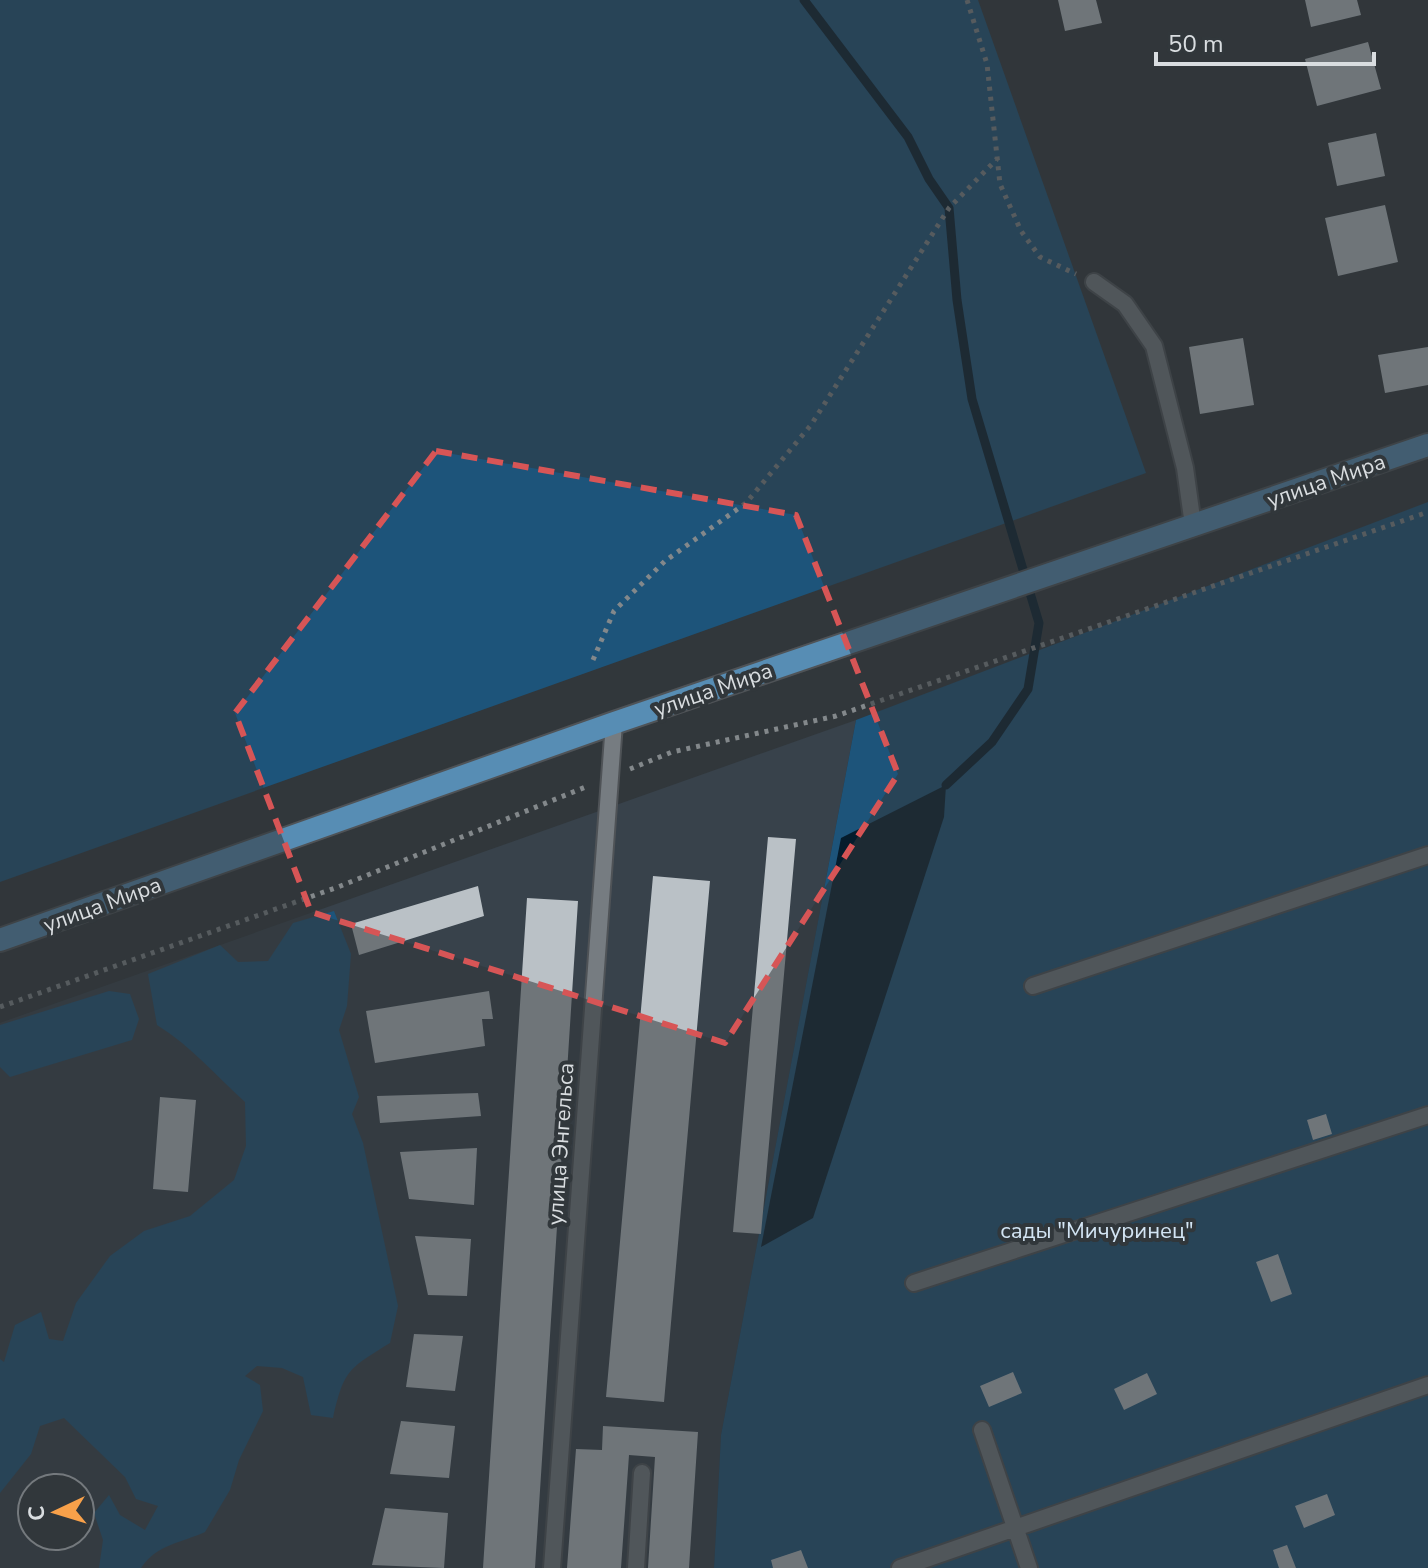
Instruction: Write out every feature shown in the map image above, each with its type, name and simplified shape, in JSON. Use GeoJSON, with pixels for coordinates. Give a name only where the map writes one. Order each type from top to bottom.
{"type":"FeatureCollection","features":[{"type":"Feature","properties":{"kind":"main road","name":"улица Мира"},"geometry":{"type":"LineString","coordinates":[[0,940],[614,723],[1428,445]]}},
{"type":"Feature","properties":{"kind":"lane"},"geometry":{"type":"LineString","coordinates":[[1094,282],[1125,304],[1154,346],[1185,468],[1193,525]]}},
{"type":"Feature","properties":{"kind":"lane","name":"улица Энгельса"},"geometry":{"type":"LineString","coordinates":[[552,1568],[614,723]]}},
{"type":"Feature","properties":{"kind":"lane"},"geometry":{"type":"LineString","coordinates":[[1033,986],[1428,855]]}},
{"type":"Feature","properties":{"kind":"lane"},"geometry":{"type":"LineString","coordinates":[[914,1283],[1428,1115]]}},
{"type":"Feature","properties":{"kind":"lane"},"geometry":{"type":"LineString","coordinates":[[900,1568],[1428,1385]]}},
{"type":"Feature","properties":{"kind":"lane"},"geometry":{"type":"LineString","coordinates":[[982,1430],[1029,1568]]}},
{"type":"Feature","properties":{"kind":"lane"},"geometry":{"type":"LineString","coordinates":[[636,1568],[642,1473]]}},
{"type":"Feature","properties":{"kind":"path"},"geometry":{"type":"LineString","coordinates":[[967,0],[987,64],[1000,184],[1021,231],[1040,257],[1094,282]]}},
{"type":"Feature","properties":{"kind":"path"},"geometry":{"type":"LineString","coordinates":[[593,660],[614,611],[665,561],[746,503],[811,425],[949,208],[997,159]]}},
{"type":"Feature","properties":{"kind":"path"},"geometry":{"type":"LineString","coordinates":[[629,769],[672,752],[836,716],[1428,512]]}},
{"type":"Feature","properties":{"kind":"path"},"geometry":{"type":"LineString","coordinates":[[0,1007],[338,887],[600,781]]}},
{"type":"Feature","properties":{"kind":"highlighted area"},"geometry":{"type":"Polygon","coordinates":[[[436,451],[796,515],[898,774],[725,1043],[311,912],[235,713],[436,451]]]}},
{"type":"Feature","properties":{"kind":"shaded area"},"geometry":{"type":"Polygon","coordinates":[[[856,720],[721,1435],[714,1568],[0,1568],[0,1023],[856,720]]]}},
{"type":"Feature","properties":{"kind":"shaded area"},"geometry":{"type":"Polygon","coordinates":[[[946,785],[944,817],[813,1218],[761,1247],[841,838],[946,785]]]}},
{"type":"Feature","properties":{"kind":"green space"},"geometry":{"type":"Polygon","coordinates":[[[0,0],[978,0],[1146,473],[0,882],[0,0]]]}},
{"type":"Feature","properties":{"kind":"green space","name":"сады \"Мичуринец\""},"geometry":{"type":"Polygon","coordinates":[[[1428,502],[1428,1568],[714,1568],[721,1435],[856,720],[1428,502]]]}},
{"type":"Feature","properties":{"kind":"green space"},"geometry":{"type":"Polygon","coordinates":[[[334,911],[351,954],[347,1006],[339,1030],[359,1097],[352,1114],[363,1143],[398,1306],[390,1343],[350,1372],[333,1418],[311,1415],[303,1377],[282,1368],[257,1366],[245,1376],[260,1385],[263,1411],[239,1460],[230,1490],[205,1532],[162,1549],[141,1568],[99,1568],[103,1540],[96,1511],[109,1495],[120,1515],[145,1530],[158,1506],[136,1499],[125,1477],[64,1418],[40,1426],[31,1454],[0,1493],[0,1359],[4,1362],[15,1325],[41,1312],[49,1339],[63,1341],[76,1303],[110,1256],[144,1231],[190,1216],[234,1180],[246,1146],[245,1102],[192,1051],[157,1025],[148,974],[220,945],[238,962],[268,961],[293,923],[334,911]]]}},
{"type":"Feature","properties":{"kind":"green space"},"geometry":{"type":"Polygon","coordinates":[[[109,991],[130,994],[139,1019],[132,1040],[10,1077],[0,1067],[0,1025],[109,991]]]}},
{"type":"Feature","properties":{"kind":"building"},"geometry":{"type":"Polygon","coordinates":[[[1058,0],[1096,0],[1102,23],[1065,31],[1058,0]]]}},
{"type":"Feature","properties":{"kind":"building"},"geometry":{"type":"Polygon","coordinates":[[[1305,0],[1357,0],[1361,15],[1311,27],[1305,0]]]}},
{"type":"Feature","properties":{"kind":"building"},"geometry":{"type":"Polygon","coordinates":[[[1368,42],[1381,89],[1317,106],[1305,59],[1368,42]]]}},
{"type":"Feature","properties":{"kind":"building"},"geometry":{"type":"Polygon","coordinates":[[[1376,133],[1385,176],[1337,186],[1328,143],[1376,133]]]}},
{"type":"Feature","properties":{"kind":"building"},"geometry":{"type":"Polygon","coordinates":[[[1385,205],[1398,262],[1338,276],[1325,218],[1385,205]]]}},
{"type":"Feature","properties":{"kind":"building"},"geometry":{"type":"Polygon","coordinates":[[[1243,338],[1254,405],[1200,414],[1189,347],[1243,338]]]}},
{"type":"Feature","properties":{"kind":"building"},"geometry":{"type":"Polygon","coordinates":[[[1428,347],[1428,385],[1385,393],[1378,355],[1428,347]]]}},
{"type":"Feature","properties":{"kind":"building"},"geometry":{"type":"Polygon","coordinates":[[[768,837],[796,839],[761,1234],[733,1232],[768,837]]]}},
{"type":"Feature","properties":{"kind":"building"},"geometry":{"type":"Polygon","coordinates":[[[653,876],[710,881],[664,1402],[606,1397],[653,876]]]}},
{"type":"Feature","properties":{"kind":"building"},"geometry":{"type":"Polygon","coordinates":[[[478,886],[484,916],[359,955],[351,924],[478,886]]]}},
{"type":"Feature","properties":{"kind":"building"},"geometry":{"type":"Polygon","coordinates":[[[527,898],[578,901],[535,1568],[483,1568],[527,898]]]}},
{"type":"Feature","properties":{"kind":"building"},"geometry":{"type":"Polygon","coordinates":[[[489,991],[493,1019],[482,1019],[485,1046],[375,1063],[366,1011],[489,991]]]}},
{"type":"Feature","properties":{"kind":"building"},"geometry":{"type":"Polygon","coordinates":[[[478,1093],[481,1116],[380,1123],[377,1096],[478,1093]]]}},
{"type":"Feature","properties":{"kind":"building"},"geometry":{"type":"Polygon","coordinates":[[[160,1097],[196,1100],[188,1192],[153,1189],[160,1097]]]}},
{"type":"Feature","properties":{"kind":"building"},"geometry":{"type":"Polygon","coordinates":[[[1326,1114],[1332,1134],[1313,1140],[1307,1120],[1326,1114]]]}},
{"type":"Feature","properties":{"kind":"building"},"geometry":{"type":"Polygon","coordinates":[[[477,1148],[474,1205],[409,1199],[400,1152],[477,1148]]]}},
{"type":"Feature","properties":{"kind":"building"},"geometry":{"type":"Polygon","coordinates":[[[415,1236],[471,1239],[467,1296],[428,1295],[415,1236]]]}},
{"type":"Feature","properties":{"kind":"building"},"geometry":{"type":"Polygon","coordinates":[[[1278,1254],[1292,1294],[1271,1302],[1256,1262],[1278,1254]]]}},
{"type":"Feature","properties":{"kind":"building"},"geometry":{"type":"Polygon","coordinates":[[[414,1334],[463,1336],[455,1391],[406,1387],[414,1334]]]}},
{"type":"Feature","properties":{"kind":"building"},"geometry":{"type":"Polygon","coordinates":[[[1013,1372],[1022,1393],[989,1407],[980,1386],[1013,1372]]]}},
{"type":"Feature","properties":{"kind":"building"},"geometry":{"type":"Polygon","coordinates":[[[1147,1373],[1157,1394],[1124,1410],[1114,1389],[1147,1373]]]}},
{"type":"Feature","properties":{"kind":"building"},"geometry":{"type":"Polygon","coordinates":[[[401,1421],[455,1426],[449,1478],[390,1474],[401,1421]]]}},
{"type":"Feature","properties":{"kind":"building"},"geometry":{"type":"Polygon","coordinates":[[[603,1426],[698,1432],[689,1568],[648,1568],[655,1457],[629,1455],[621,1568],[567,1568],[576,1449],[602,1450],[603,1426]]]}},
{"type":"Feature","properties":{"kind":"building"},"geometry":{"type":"Polygon","coordinates":[[[1327,1494],[1335,1515],[1304,1528],[1295,1506],[1327,1494]]]}},
{"type":"Feature","properties":{"kind":"building"},"geometry":{"type":"Polygon","coordinates":[[[385,1508],[448,1513],[444,1568],[372,1565],[385,1508]]]}},
{"type":"Feature","properties":{"kind":"building"},"geometry":{"type":"Polygon","coordinates":[[[1287,1545],[1296,1568],[1279,1568],[1273,1550],[1287,1545]]]}},
{"type":"Feature","properties":{"kind":"building"},"geometry":{"type":"Polygon","coordinates":[[[801,1550],[808,1568],[773,1568],[771,1560],[801,1550]]]}},
{"type":"Feature","properties":{"kind":"waterway"},"geometry":{"type":"LineString","coordinates":[[804,0],[908,137],[929,179],[949,208],[957,300],[972,399],[1039,623],[1028,689],[992,742],[946,785]]}}]}
